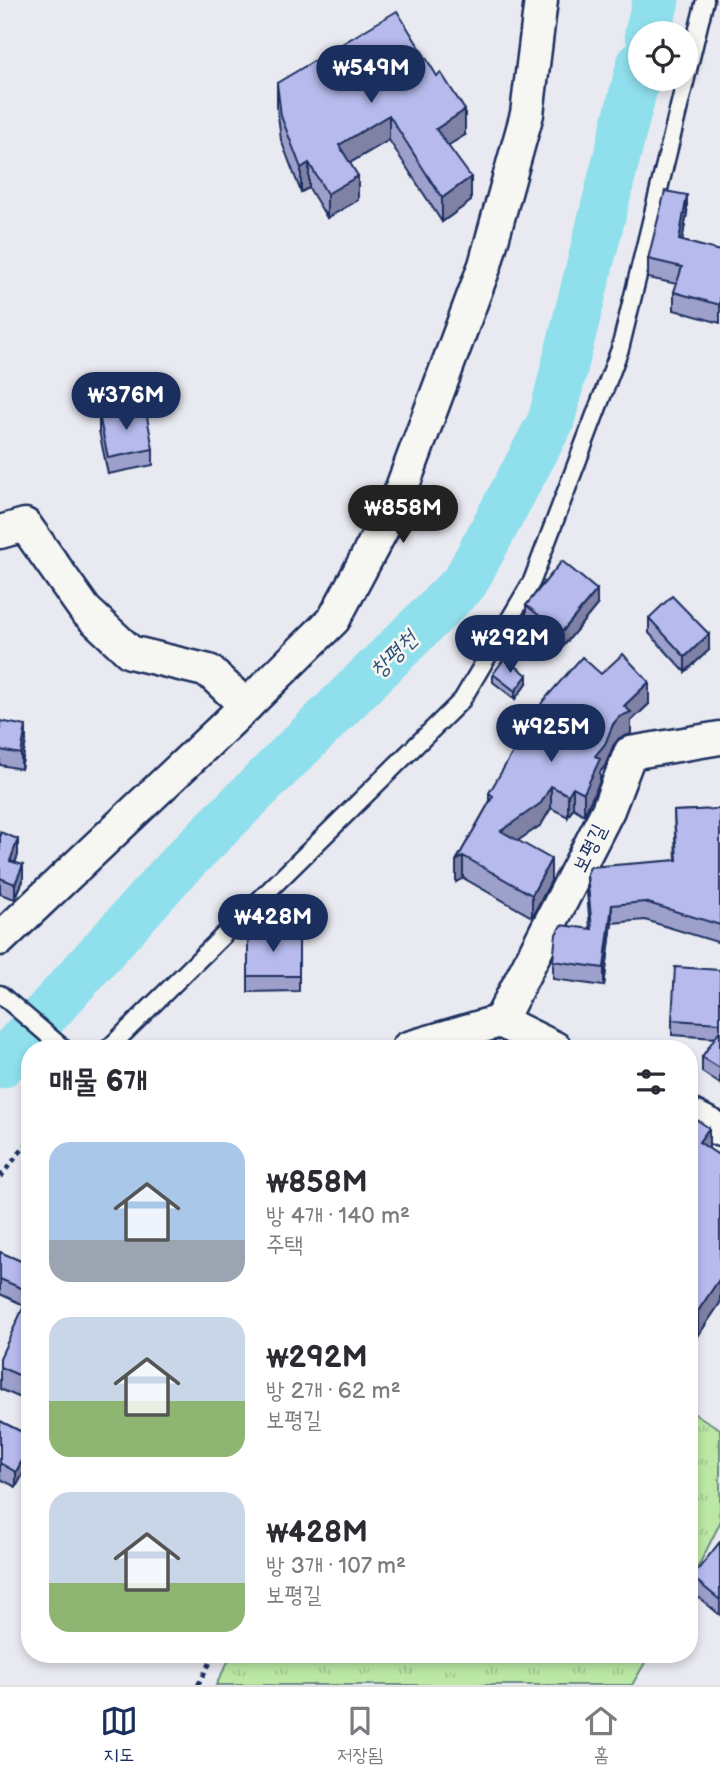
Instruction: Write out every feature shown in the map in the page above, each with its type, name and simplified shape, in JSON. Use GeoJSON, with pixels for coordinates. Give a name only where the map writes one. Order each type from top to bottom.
{"type":"FeatureCollection","features":[{"type":"Feature","properties":{"kind":"street"},"geometry":{"type":"LineString","coordinates":[[0,939],[334,619],[397,501],[485,265],[527,114],[541,0]]}},
{"type":"Feature","properties":{"kind":"street"},"geometry":{"type":"LineString","coordinates":[[0,532],[24,525],[85,610],[130,652],[209,671],[246,706]]}},
{"type":"Feature","properties":{"kind":"street","name":"보평길"},"geometry":{"type":"LineString","coordinates":[[500,1021],[608,810],[630,753],[720,738]]}},
{"type":"Feature","properties":{"kind":"street"},"geometry":{"type":"LineString","coordinates":[[435,1040],[500,1021],[539,1040]]}},
{"type":"Feature","properties":{"kind":"street"},"geometry":{"type":"LineString","coordinates":[[698,1119],[720,1130]]}},
{"type":"Feature","properties":{"kind":"lane"},"geometry":{"type":"LineString","coordinates":[[117,1040],[463,700],[532,581],[620,349],[705,0]]}},
{"type":"Feature","properties":{"kind":"lane"},"geometry":{"type":"LineString","coordinates":[[0,995],[53,1040]]}},
{"type":"Feature","properties":{"kind":"path"},"geometry":{"type":"LineString","coordinates":[[0,1177],[21,1151]]}},
{"type":"Feature","properties":{"kind":"path"},"geometry":{"type":"LineString","coordinates":[[198,1685],[210,1663]]}},
{"type":"Feature","properties":{"kind":"green space"},"geometry":{"type":"Polygon","coordinates":[[[698,1416],[720,1429],[720,1523],[698,1567],[698,1416]]]}},
{"type":"Feature","properties":{"kind":"green space"},"geometry":{"type":"Polygon","coordinates":[[[227,1663],[645,1663],[632,1685],[216,1685],[227,1663]]]}},
{"type":"Feature","properties":{"kind":"building"},"geometry":{"type":"Polygon","coordinates":[[[397,11],[437,76],[441,73],[465,110],[436,129],[471,177],[442,198],[389,115],[339,145],[358,176],[327,194],[309,163],[301,168],[281,116],[277,83],[397,11]]]}},
{"type":"Feature","properties":{"kind":"building"},"geometry":{"type":"Polygon","coordinates":[[[665,191],[687,195],[679,240],[720,251],[720,305],[674,292],[682,267],[648,259],[665,191]]]}},
{"type":"Feature","properties":{"kind":"building"},"geometry":{"type":"Polygon","coordinates":[[[145,406],[153,449],[108,458],[99,415],[145,406]]]}},
{"type":"Feature","properties":{"kind":"building"},"geometry":{"type":"Polygon","coordinates":[[[562,561],[597,590],[561,633],[526,605],[562,561]]]}},
{"type":"Feature","properties":{"kind":"building"},"geometry":{"type":"Polygon","coordinates":[[[672,596],[709,634],[685,657],[649,618],[672,596]]]}},
{"type":"Feature","properties":{"kind":"building"},"geometry":{"type":"Polygon","coordinates":[[[623,654],[649,682],[624,706],[631,712],[619,717],[613,724],[605,744],[595,756],[600,759],[584,793],[573,787],[568,795],[551,786],[541,803],[501,831],[551,859],[532,895],[463,856],[456,861],[493,796],[489,793],[543,701],[582,657],[601,674],[623,654]]]}},
{"type":"Feature","properties":{"kind":"building"},"geometry":{"type":"Polygon","coordinates":[[[505,658],[527,675],[515,691],[493,674],[505,658]]]}},
{"type":"Feature","properties":{"kind":"building"},"geometry":{"type":"Polygon","coordinates":[[[0,721],[26,726],[21,754],[0,750],[0,721]]]}},
{"type":"Feature","properties":{"kind":"building"},"geometry":{"type":"Polygon","coordinates":[[[720,809],[720,925],[645,902],[612,905],[604,968],[553,961],[556,934],[561,925],[592,929],[587,874],[590,867],[677,860],[674,811],[720,809]]]}},
{"type":"Feature","properties":{"kind":"building"},"geometry":{"type":"Polygon","coordinates":[[[0,832],[18,839],[10,861],[23,865],[15,884],[0,878],[0,832]]]}},
{"type":"Feature","properties":{"kind":"building"},"geometry":{"type":"Polygon","coordinates":[[[248,933],[299,933],[299,976],[248,976],[248,933]]]}},
{"type":"Feature","properties":{"kind":"building"},"geometry":{"type":"Polygon","coordinates":[[[675,967],[720,970],[720,1023],[672,1020],[675,967]]]}},
{"type":"Feature","properties":{"kind":"building"},"geometry":{"type":"Polygon","coordinates":[[[720,1030],[720,1068],[702,1057],[720,1030]]]}},
{"type":"Feature","properties":{"kind":"building"},"geometry":{"type":"Polygon","coordinates":[[[698,1120],[709,1128],[699,1142],[720,1156],[720,1278],[698,1311],[698,1120]]]}},
{"type":"Feature","properties":{"kind":"building"},"geometry":{"type":"Polygon","coordinates":[[[0,1252],[21,1261],[21,1288],[0,1279],[0,1252]]]}},
{"type":"Feature","properties":{"kind":"building"},"geometry":{"type":"Polygon","coordinates":[[[21,1312],[21,1376],[0,1367],[0,1358],[21,1312]]]}},
{"type":"Feature","properties":{"kind":"building"},"geometry":{"type":"Polygon","coordinates":[[[0,1421],[21,1432],[21,1462],[16,1472],[0,1463],[0,1421]]]}},
{"type":"Feature","properties":{"kind":"building"},"geometry":{"type":"Polygon","coordinates":[[[720,1542],[720,1600],[698,1582],[698,1570],[720,1542]]]}},
{"type":"Feature","properties":{"kind":"waterway","name":"창평천"},"geometry":{"type":"LineString","coordinates":[[651,21],[656,0]]}},
{"type":"Feature","properties":{"kind":"waterway","name":"창평천"},"geometry":{"type":"LineString","coordinates":[[22,1040],[176,869],[465,582],[551,421],[633,91]]}},
{"type":"Feature","properties":{"kind":"waterway","name":"창평천"},"geometry":{"type":"LineString","coordinates":[[0,1065],[21,1042]]}}]}
